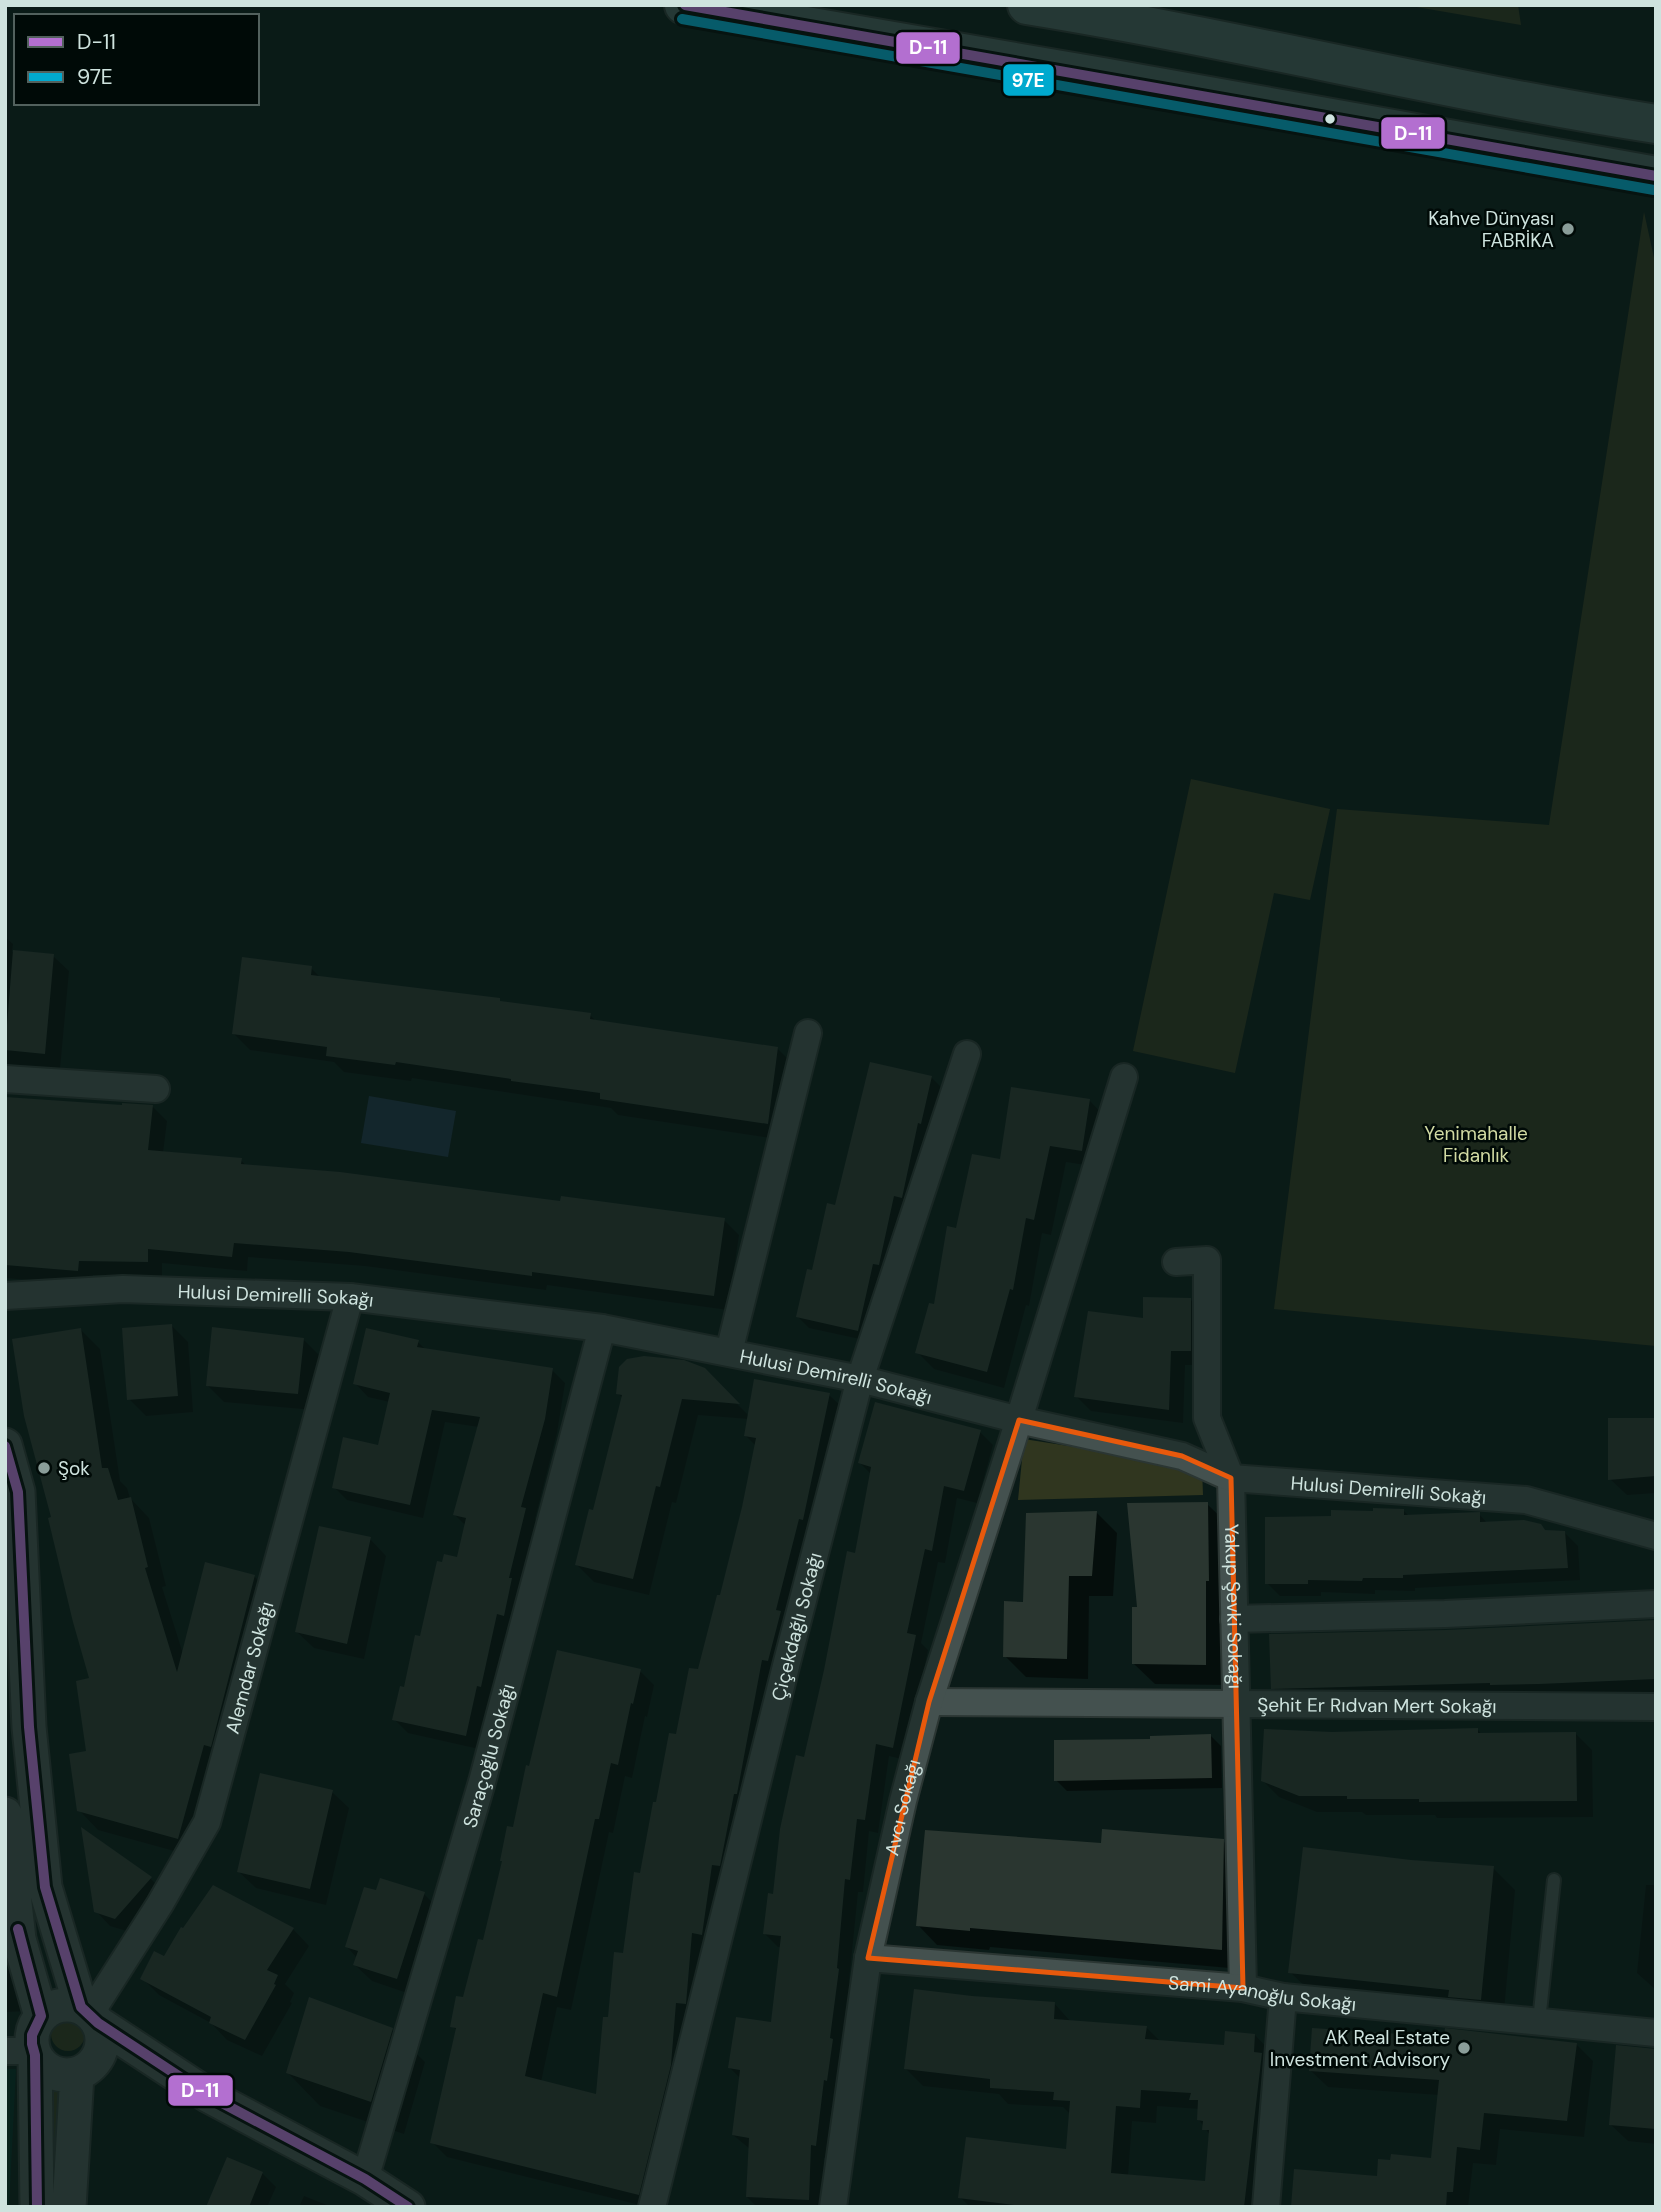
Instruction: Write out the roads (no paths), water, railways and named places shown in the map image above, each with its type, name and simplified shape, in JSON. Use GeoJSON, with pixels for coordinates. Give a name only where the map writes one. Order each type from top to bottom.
{"type":"FeatureCollection","features":[{"type":"Feature","properties":{"kind":"main road"},"geometry":{"type":"LineString","coordinates":[[684,5],[1102,76],[1656,176]]}},
{"type":"Feature","properties":{"kind":"main road"},"geometry":{"type":"LineString","coordinates":[[1027,5],[1656,124]]}},
{"type":"Feature","properties":{"kind":"street"},"geometry":{"type":"LineString","coordinates":[[729,1352],[808,1033]]}},
{"type":"Feature","properties":{"kind":"street","name":"Çiçekdağlı Sokağı"},"geometry":{"type":"LineString","coordinates":[[652,2207],[786,1662],[860,1379],[967,1054]]}},
{"type":"Feature","properties":{"kind":"street","name":"Avcı Sokağı"},"geometry":{"type":"LineString","coordinates":[[833,2207],[868,1958],[903,1801],[929,1702],[1124,1077]]}},
{"type":"Feature","properties":{"kind":"street"},"geometry":{"type":"LineString","coordinates":[[5,1079],[156,1089]]}},
{"type":"Feature","properties":{"kind":"street","name":"Yakup Şevki Sokağı"},"geometry":{"type":"LineString","coordinates":[[1176,1262],[1207,1260],[1207,1418],[1231,1478],[1243,1988]]}},
{"type":"Feature","properties":{"kind":"street","name":"Hulusi Demirelli Sokağı"},"geometry":{"type":"LineString","coordinates":[[5,1296],[123,1289],[350,1297],[602,1328],[860,1379],[1019,1420],[1182,1456],[1231,1478],[1526,1500],[1656,1536]]}},
{"type":"Feature","properties":{"kind":"street","name":"Alemdar Sokağı"},"geometry":{"type":"LineString","coordinates":[[89,2034],[207,1822],[350,1297]]}},
{"type":"Feature","properties":{"kind":"street","name":"Saraçoğlu Sokağı"},"geometry":{"type":"LineString","coordinates":[[365,2179],[482,1782],[602,1328]]}},
{"type":"Feature","properties":{"kind":"street"},"geometry":{"type":"LineString","coordinates":[[5,1445],[12,1492],[17,1728],[45,1887],[89,2034],[69,2207]]}},
{"type":"Feature","properties":{"kind":"street"},"geometry":{"type":"LineString","coordinates":[[1234,1619],[1445,1615],[1656,1604]]}},
{"type":"Feature","properties":{"kind":"street","name":"Şehit Er Rıdvan Mert Sokağı"},"geometry":{"type":"LineString","coordinates":[[929,1702],[1656,1707]]}},
{"type":"Feature","properties":{"kind":"street"},"geometry":{"type":"LineString","coordinates":[[5,1814],[19,1939],[41,2016]]}},
{"type":"Feature","properties":{"kind":"street","name":"Sami Ayanoğlu Sokağı"},"geometry":{"type":"LineString","coordinates":[[868,1958],[1243,1988],[1283,1997],[1656,2033]]}},
{"type":"Feature","properties":{"kind":"street"},"geometry":{"type":"LineString","coordinates":[[1266,2207],[1283,1997]]}},
{"type":"Feature","properties":{"kind":"street"},"geometry":{"type":"LineString","coordinates":[[37,2207],[24,2052],[41,2016],[63,2005],[89,2034],[365,2179],[408,2207]]}},
{"type":"Feature","properties":{"kind":"street"},"geometry":{"type":"LineString","coordinates":[[24,2052],[48,2071],[60,2075],[89,2034]]}},
{"type":"Feature","properties":{"kind":"lane"},"geometry":{"type":"LineString","coordinates":[[1539,2021],[1554,1880]]}},
{"type":"Feature","properties":{"kind":"water"},"geometry":{"type":"Polygon","coordinates":[[[369,1096],[456,1111],[448,1157],[361,1143],[369,1096]]]}},
{"type":"Feature","properties":{"kind":"place","name":"Kahve Dünyası FABRİKA"},"geometry":{"type":"Point","coordinates":[1568,229]}},
{"type":"Feature","properties":{"kind":"place","name":"Şok"},"geometry":{"type":"Point","coordinates":[44,1468]}},
{"type":"Feature","properties":{"kind":"place","name":"AK Real Estate Investment Advisory"},"geometry":{"type":"Point","coordinates":[1464,2048]}},
{"type":"Feature","properties":{"kind":"park label","name":"Yenimahalle Fidanlık"},"geometry":{"type":"Point","coordinates":[1476,1144]}}]}
